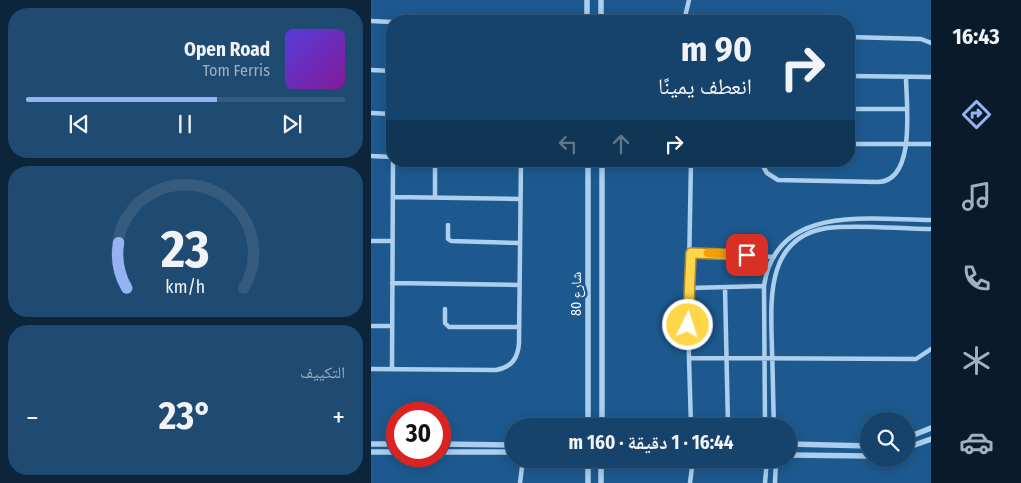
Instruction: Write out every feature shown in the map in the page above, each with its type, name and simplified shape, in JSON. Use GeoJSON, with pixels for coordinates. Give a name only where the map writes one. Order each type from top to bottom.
{"type":"FeatureCollection","features":[{"type":"Feature","properties":{"kind":"street"},"geometry":{"type":"LineString","coordinates":[[587,0],[587,15]]}},
{"type":"Feature","properties":{"kind":"street"},"geometry":{"type":"LineString","coordinates":[[601,0],[601,15]]}},
{"type":"Feature","properties":{"kind":"street"},"geometry":{"type":"LineString","coordinates":[[685,15],[689,0]]}},
{"type":"Feature","properties":{"kind":"street"},"geometry":{"type":"LineString","coordinates":[[371,21],[386,22]]}},
{"type":"Feature","properties":{"kind":"street"},"geometry":{"type":"LineString","coordinates":[[855,37],[921,39],[931,43]]}},
{"type":"Feature","properties":{"kind":"street"},"geometry":{"type":"LineString","coordinates":[[371,70],[386,70]]}},
{"type":"Feature","properties":{"kind":"street"},"geometry":{"type":"LineString","coordinates":[[855,76],[931,77]]}},
{"type":"Feature","properties":{"kind":"street"},"geometry":{"type":"LineString","coordinates":[[764,167],[767,173],[778,180],[882,182],[897,172],[903,161],[906,145],[906,77]]}},
{"type":"Feature","properties":{"kind":"street"},"geometry":{"type":"LineString","coordinates":[[855,109],[907,109]]}},
{"type":"Feature","properties":{"kind":"street"},"geometry":{"type":"LineString","coordinates":[[371,113],[386,114]]}},
{"type":"Feature","properties":{"kind":"street"},"geometry":{"type":"LineString","coordinates":[[855,144],[931,144]]}},
{"type":"Feature","properties":{"kind":"street"},"geometry":{"type":"LineString","coordinates":[[371,156],[386,157]]}},
{"type":"Feature","properties":{"kind":"street"},"geometry":{"type":"LineString","coordinates":[[392,369],[393,167]]}},
{"type":"Feature","properties":{"kind":"street"},"geometry":{"type":"LineString","coordinates":[[435,167],[435,198]]}},
{"type":"Feature","properties":{"kind":"street"},"geometry":{"type":"LineString","coordinates":[[371,369],[504,369],[516,358],[519,351],[521,167]]}},
{"type":"Feature","properties":{"kind":"street","name":"شارع 80"},"geometry":{"type":"LineString","coordinates":[[588,167],[588,418]]}},
{"type":"Feature","properties":{"kind":"street","name":"شارع 80"},"geometry":{"type":"LineString","coordinates":[[601,167],[602,418]]}},
{"type":"Feature","properties":{"kind":"street"},"geometry":{"type":"LineString","coordinates":[[691,167],[689,358],[691,418]]}},
{"type":"Feature","properties":{"kind":"street"},"geometry":{"type":"LineString","coordinates":[[393,198],[520,199]]}},
{"type":"Feature","properties":{"kind":"street"},"geometry":{"type":"LineString","coordinates":[[765,418],[764,286],[766,275],[774,257],[790,236],[827,221],[931,220]]}},
{"type":"Feature","properties":{"kind":"street"},"geometry":{"type":"LineString","coordinates":[[448,225],[448,237],[451,241],[520,243]]}},
{"type":"Feature","properties":{"kind":"street"},"geometry":{"type":"LineString","coordinates":[[774,418],[773,281],[777,268],[787,250],[798,240],[826,228],[931,229]]}},
{"type":"Feature","properties":{"kind":"street"},"geometry":{"type":"LineString","coordinates":[[371,241],[392,241]]}},
{"type":"Feature","properties":{"kind":"street"},"geometry":{"type":"LineString","coordinates":[[691,253],[774,257]]}},
{"type":"Feature","properties":{"kind":"street"},"geometry":{"type":"LineString","coordinates":[[392,283],[519,285]]}},
{"type":"Feature","properties":{"kind":"street"},"geometry":{"type":"LineString","coordinates":[[691,288],[764,286]]}},
{"type":"Feature","properties":{"kind":"street"},"geometry":{"type":"LineString","coordinates":[[725,288],[728,418]]}},
{"type":"Feature","properties":{"kind":"street"},"geometry":{"type":"LineString","coordinates":[[445,309],[445,323],[449,327],[519,327]]}},
{"type":"Feature","properties":{"kind":"street"},"geometry":{"type":"LineString","coordinates":[[371,326],[392,326]]}},
{"type":"Feature","properties":{"kind":"street"},"geometry":{"type":"LineString","coordinates":[[689,358],[916,359],[931,349]]}},
{"type":"Feature","properties":{"kind":"street"},"geometry":{"type":"LineString","coordinates":[[915,434],[931,428]]}},
{"type":"Feature","properties":{"kind":"street"},"geometry":{"type":"LineString","coordinates":[[915,445],[931,439]]}},
{"type":"Feature","properties":{"kind":"street"},"geometry":{"type":"LineString","coordinates":[[371,444],[386,444]]}},
{"type":"Feature","properties":{"kind":"street"},"geometry":{"type":"LineString","coordinates":[[451,444],[505,445]]}},
{"type":"Feature","properties":{"kind":"street"},"geometry":{"type":"LineString","coordinates":[[797,444],[860,446]]}},
{"type":"Feature","properties":{"kind":"street"},"geometry":{"type":"LineString","coordinates":[[371,452],[386,452]]}},
{"type":"Feature","properties":{"kind":"street"},"geometry":{"type":"LineString","coordinates":[[451,452],[505,452]]}},
{"type":"Feature","properties":{"kind":"street"},"geometry":{"type":"LineString","coordinates":[[797,455],[860,456]]}},
{"type":"Feature","properties":{"kind":"street"},"geometry":{"type":"LineString","coordinates":[[521,483],[522,468]]}},
{"type":"Feature","properties":{"kind":"street"},"geometry":{"type":"LineString","coordinates":[[588,483],[589,468]]}},
{"type":"Feature","properties":{"kind":"street"},"geometry":{"type":"LineString","coordinates":[[601,468],[601,483]]}},
{"type":"Feature","properties":{"kind":"street"},"geometry":{"type":"LineString","coordinates":[[690,483],[692,468]]}},
{"type":"Feature","properties":{"kind":"street"},"geometry":{"type":"LineString","coordinates":[[765,483],[766,468]]}},
{"type":"Feature","properties":{"kind":"street"},"geometry":{"type":"LineString","coordinates":[[775,483],[776,468]]}},
{"type":"Feature","properties":{"kind":"slow traffic"},"geometry":{"type":"LineString","coordinates":[[708,253],[734,254]]}},
{"type":"Feature","properties":{"kind":"route"},"geometry":{"type":"LineString","coordinates":[[688,325],[691,253],[747,255]]}}]}
